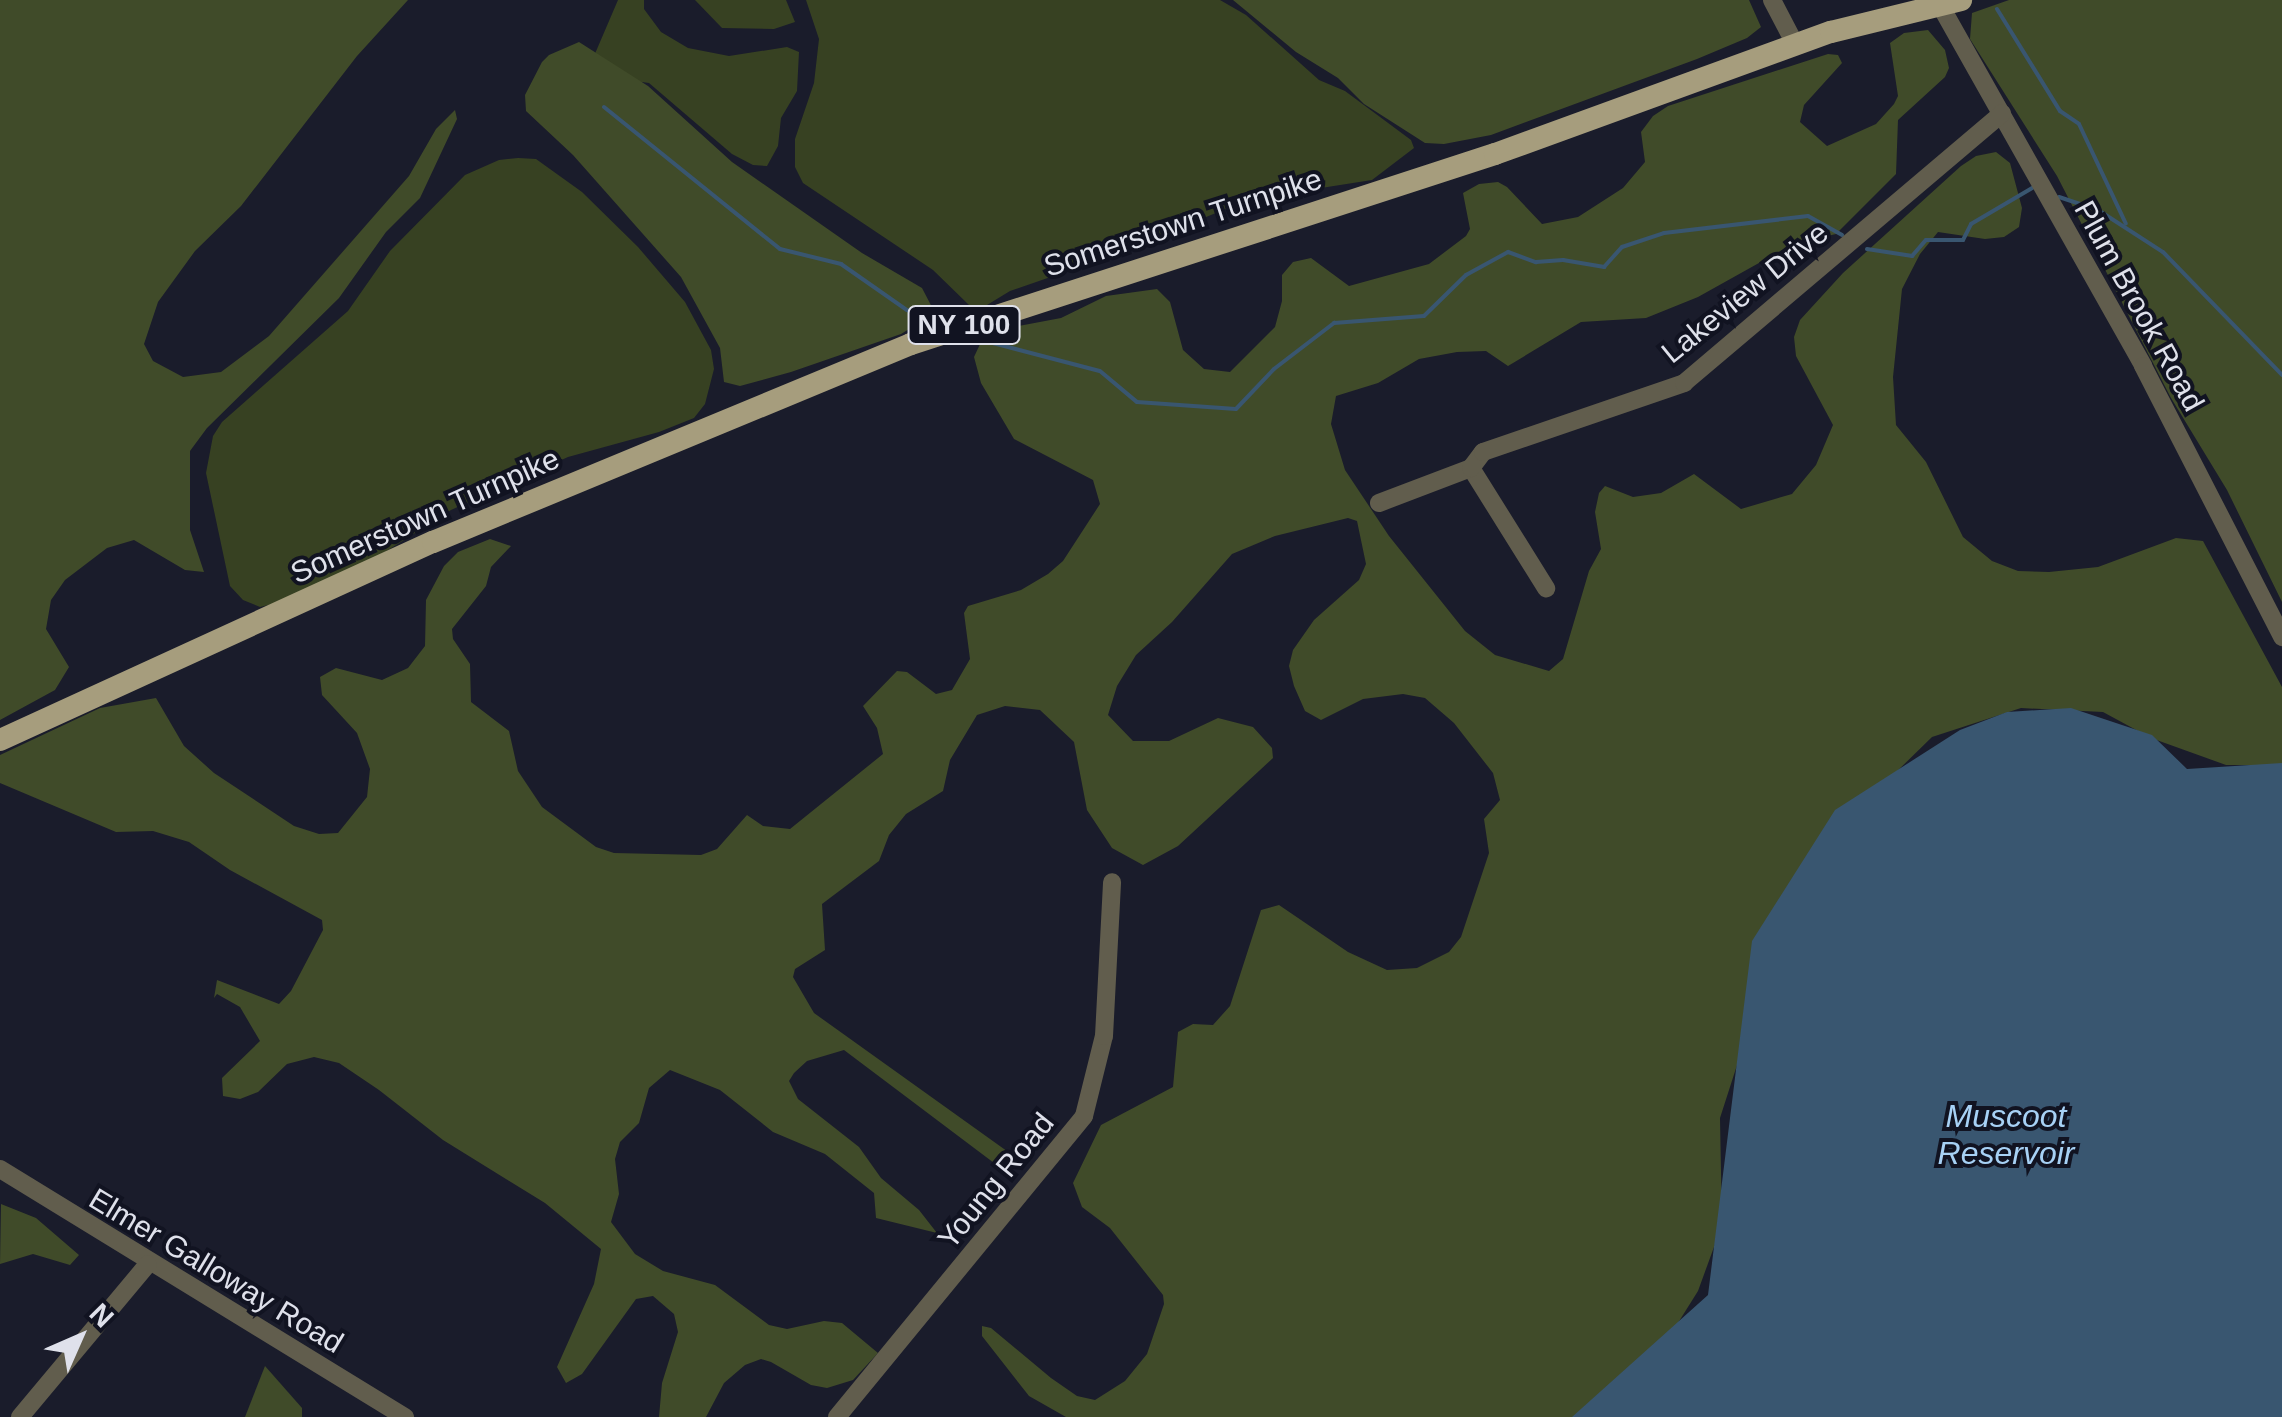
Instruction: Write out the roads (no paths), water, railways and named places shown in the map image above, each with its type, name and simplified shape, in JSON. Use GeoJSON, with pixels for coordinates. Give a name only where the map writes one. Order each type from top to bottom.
{"type":"FeatureCollection","features":[{"type":"Feature","properties":{"kind":"main road","name":"Somerstown Turnpike"},"geometry":{"type":"LineString","coordinates":[[0,740],[433,542],[878,356],[1495,154],[1795,44],[1950,2]]}},
{"type":"Feature","properties":{"kind":"street"},"geometry":{"type":"LineString","coordinates":[[1772,0],[1795,44]]}},
{"type":"Feature","properties":{"kind":"street","name":"Plum Brook Road"},"geometry":{"type":"LineString","coordinates":[[1950,2],[2002,113],[2143,366],[2282,637]]}},
{"type":"Feature","properties":{"kind":"street","name":"Lakeview Drive"},"geometry":{"type":"LineString","coordinates":[[1379,503],[1471,468],[1484,452],[1684,383],[2002,113]]}},
{"type":"Feature","properties":{"kind":"street"},"geometry":{"type":"LineString","coordinates":[[1471,468],[1546,588]]}},
{"type":"Feature","properties":{"kind":"street","name":"Young Road"},"geometry":{"type":"LineString","coordinates":[[837,1417],[1084,1116],[1104,1036],[1112,882]]}},
{"type":"Feature","properties":{"kind":"street","name":"Elmer Galloway Road"},"geometry":{"type":"LineString","coordinates":[[0,1169],[148,1264],[405,1417]]}},
{"type":"Feature","properties":{"kind":"street"},"geometry":{"type":"LineString","coordinates":[[20,1417],[148,1264]]}},
{"type":"Feature","properties":{"kind":"water","name":"Muscoot Reservoir"},"geometry":{"type":"Polygon","coordinates":[[[2071,708],[2152,735],[2187,769],[2282,763],[2282,1417],[1572,1417],[1708,1295],[1752,941],[1835,810],[1960,730],[2007,712],[2071,708]]]}},
{"type":"Feature","properties":{"kind":"waterway"},"geometry":{"type":"LineString","coordinates":[[1997,9],[2060,111],[2079,124],[2126,224]]}},
{"type":"Feature","properties":{"kind":"waterway"},"geometry":{"type":"LineString","coordinates":[[604,107],[780,249],[841,264],[907,310],[924,316]]}},
{"type":"Feature","properties":{"kind":"waterway"},"geometry":{"type":"LineString","coordinates":[[1867,249],[1912,256],[1926,240],[1963,240],[1971,224],[2032,188]]}},
{"type":"Feature","properties":{"kind":"waterway"},"geometry":{"type":"LineString","coordinates":[[2059,197],[2098,210],[2163,252],[2282,375]]}},
{"type":"Feature","properties":{"kind":"waterway"},"geometry":{"type":"LineString","coordinates":[[970,337],[1100,371],[1137,402],[1236,409],[1274,369],[1334,323],[1424,316],[1466,275],[1508,252],[1536,262],[1563,260],[1604,267],[1622,247],[1664,233],[1808,216],[1842,235]]}}]}
